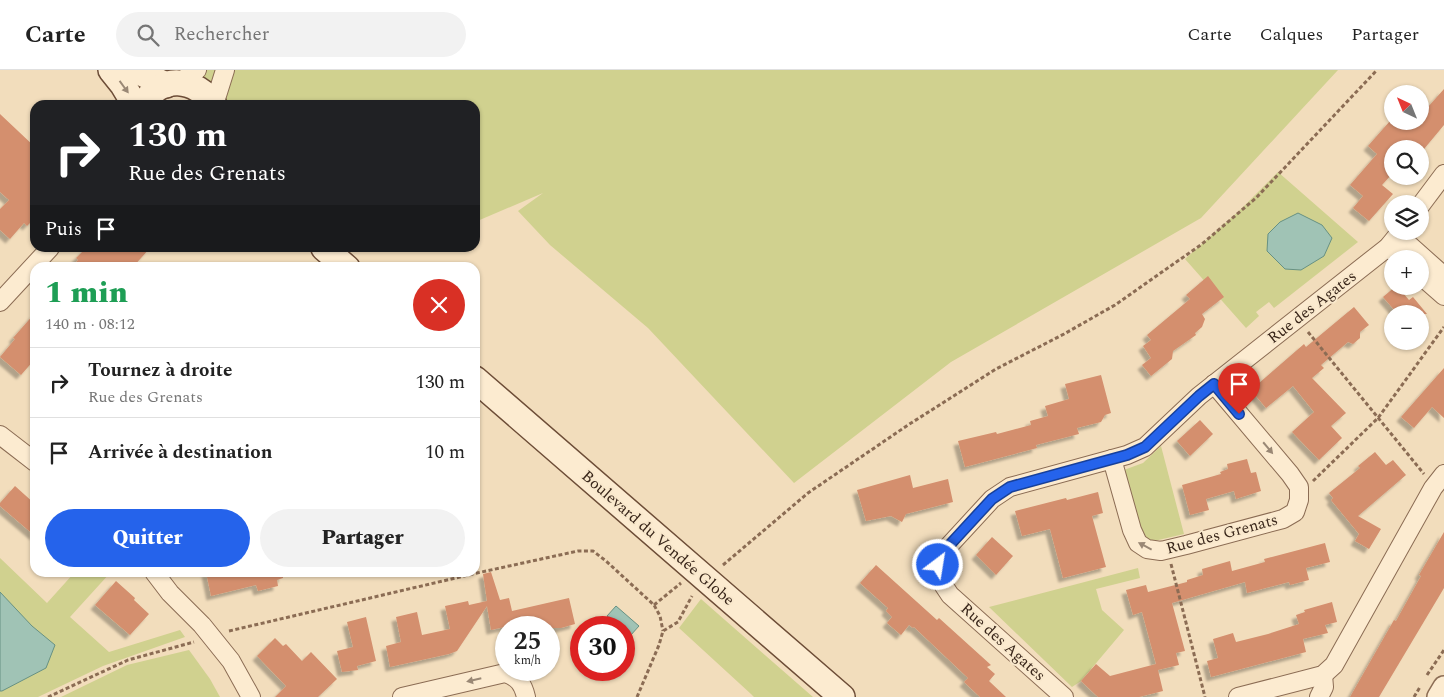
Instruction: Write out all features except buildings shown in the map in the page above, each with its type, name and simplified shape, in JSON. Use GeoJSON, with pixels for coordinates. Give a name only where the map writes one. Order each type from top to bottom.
{"type":"FeatureCollection","features":[{"type":"Feature","properties":{"kind":"main road"},"geometry":{"type":"LineString","coordinates":[[110,70],[123,85],[132,100]]}},
{"type":"Feature","properties":{"kind":"main road"},"geometry":{"type":"LineString","coordinates":[[134,70],[180,79],[199,88],[211,100]]}},
{"type":"Feature","properties":{"kind":"main road"},"geometry":{"type":"LineString","coordinates":[[148,100],[154,92],[180,79]]}},
{"type":"Feature","properties":{"kind":"main road"},"geometry":{"type":"LineString","coordinates":[[329,252],[340,262]]}},
{"type":"Feature","properties":{"kind":"main road","name":"Boulevard du Vendée Globe"},"geometry":{"type":"LineString","coordinates":[[480,383],[842,697]]}},
{"type":"Feature","properties":{"kind":"street"},"geometry":{"type":"LineString","coordinates":[[216,100],[225,70]]}},
{"type":"Feature","properties":{"kind":"street"},"geometry":{"type":"LineString","coordinates":[[1428,195],[1444,174]]}},
{"type":"Feature","properties":{"kind":"street","name":"Rue des Agates"},"geometry":{"type":"LineString","coordinates":[[1064,697],[950,595],[940,580],[938,565],[945,550],[992,499],[1010,487],[1127,455],[1145,447],[1199,396],[1394,240]]}},
{"type":"Feature","properties":{"kind":"street"},"geometry":{"type":"LineString","coordinates":[[1399,240],[1444,276]]}},
{"type":"Feature","properties":{"kind":"street"},"geometry":{"type":"LineString","coordinates":[[37,262],[46,252]]}},
{"type":"Feature","properties":{"kind":"street"},"geometry":{"type":"LineString","coordinates":[[0,302],[30,270]]}},
{"type":"Feature","properties":{"kind":"street"},"geometry":{"type":"LineString","coordinates":[[1429,282],[1444,296]]}},
{"type":"Feature","properties":{"kind":"street"},"geometry":{"type":"LineString","coordinates":[[1214,384],[1299,487]]}},
{"type":"Feature","properties":{"kind":"street"},"geometry":{"type":"LineString","coordinates":[[0,435],[30,458]]}},
{"type":"Feature","properties":{"kind":"street","name":"Rue des Grenats"},"geometry":{"type":"LineString","coordinates":[[1112,459],[1132,530],[1138,542],[1147,549],[1161,551],[1283,519],[1295,512],[1299,500],[1299,487]]}},
{"type":"Feature","properties":{"kind":"street"},"geometry":{"type":"LineString","coordinates":[[1238,697],[1323,675],[1334,664],[1439,481]]}},
{"type":"Feature","properties":{"kind":"street"},"geometry":{"type":"LineString","coordinates":[[159,577],[231,660],[251,697]]}},
{"type":"Feature","properties":{"kind":"street"},"geometry":{"type":"LineString","coordinates":[[402,697],[505,673],[515,676],[524,687],[526,697]]}},
{"type":"Feature","properties":{"kind":"street"},"geometry":{"type":"LineString","coordinates":[[1319,697],[1324,687],[1323,675]]}},
{"type":"Feature","properties":{"kind":"street"},"geometry":{"type":"LineString","coordinates":[[1438,697],[1444,687]]}},
{"type":"Feature","properties":{"kind":"path"},"geometry":{"type":"LineString","coordinates":[[723,565],[808,494],[908,425],[996,370],[1115,305],[1202,244],[1256,198],[1377,70]]}},
{"type":"Feature","properties":{"kind":"path"},"geometry":{"type":"LineString","coordinates":[[1298,318],[1428,479],[1439,481]]}},
{"type":"Feature","properties":{"kind":"path"},"geometry":{"type":"LineString","coordinates":[[1299,487],[1312,482],[1378,418],[1444,327]]}},
{"type":"Feature","properties":{"kind":"path"},"geometry":{"type":"LineString","coordinates":[[1168,549],[1205,697]]}},
{"type":"Feature","properties":{"kind":"path"},"geometry":{"type":"LineString","coordinates":[[480,574],[578,551],[593,552],[606,561],[654,605],[660,616],[664,631],[637,697]]}},
{"type":"Feature","properties":{"kind":"path"},"geometry":{"type":"LineString","coordinates":[[654,605],[696,571]]}},
{"type":"Feature","properties":{"kind":"path"},"geometry":{"type":"LineString","coordinates":[[48,697],[128,660],[211,636],[466,577]]}},
{"type":"Feature","properties":{"kind":"path"},"geometry":{"type":"LineString","coordinates":[[664,631],[678,622],[692,596]]}},
{"type":"Feature","properties":{"kind":"green space"},"geometry":{"type":"Polygon","coordinates":[[[172,70],[1338,70],[1201,218],[951,362],[794,483],[648,328],[550,245],[518,211],[543,193],[480,220],[480,100],[208,100],[172,70]]]}},
{"type":"Feature","properties":{"kind":"green space"},"geometry":{"type":"Polygon","coordinates":[[[1278,172],[1358,242],[1274,308],[1269,302],[1256,312],[1259,316],[1246,328],[1185,259],[1238,212],[1278,172]]]}},
{"type":"Feature","properties":{"kind":"green space"},"geometry":{"type":"Polygon","coordinates":[[[1161,446],[1184,534],[1150,542],[1143,538],[1121,471],[1143,463],[1161,446]]]}},
{"type":"Feature","properties":{"kind":"green space"},"geometry":{"type":"Polygon","coordinates":[[[0,558],[47,603],[70,577],[106,577],[70,617],[109,652],[180,630],[185,637],[103,666],[38,697],[0,697],[0,558]]]}},
{"type":"Feature","properties":{"kind":"green space"},"geometry":{"type":"Polygon","coordinates":[[[1138,568],[1140,578],[1096,589],[1102,610],[1124,630],[1081,681],[1072,687],[989,607],[1138,568]]]}},
{"type":"Feature","properties":{"kind":"green space"},"geometry":{"type":"Polygon","coordinates":[[[701,599],[813,697],[754,697],[679,628],[701,599]]]}},
{"type":"Feature","properties":{"kind":"green space"},"geometry":{"type":"Polygon","coordinates":[[[189,650],[210,679],[220,697],[61,697],[127,665],[189,650]]]}},
{"type":"Feature","properties":{"kind":"shaded area"},"geometry":{"type":"Polygon","coordinates":[[[1298,213],[1322,225],[1332,238],[1324,256],[1301,270],[1285,269],[1267,251],[1268,234],[1280,222],[1298,213]]]}},
{"type":"Feature","properties":{"kind":"shaded area"},"geometry":{"type":"Polygon","coordinates":[[[0,592],[32,626],[55,645],[46,668],[2,691],[0,691],[0,592]]]}},
{"type":"Feature","properties":{"kind":"shaded area"},"geometry":{"type":"Polygon","coordinates":[[[616,606],[628,616],[607,616],[616,606]]]}},
{"type":"Feature","properties":{"kind":"shaded area"},"geometry":{"type":"Polygon","coordinates":[[[635,623],[639,626],[635,630],[635,623]]]}},
{"type":"Feature","properties":{"kind":"route"},"geometry":{"type":"LineString","coordinates":[[938,565],[945,550],[980,512],[992,499],[1010,487],[1127,455],[1145,447],[1214,384],[1239,414]]}}]}
